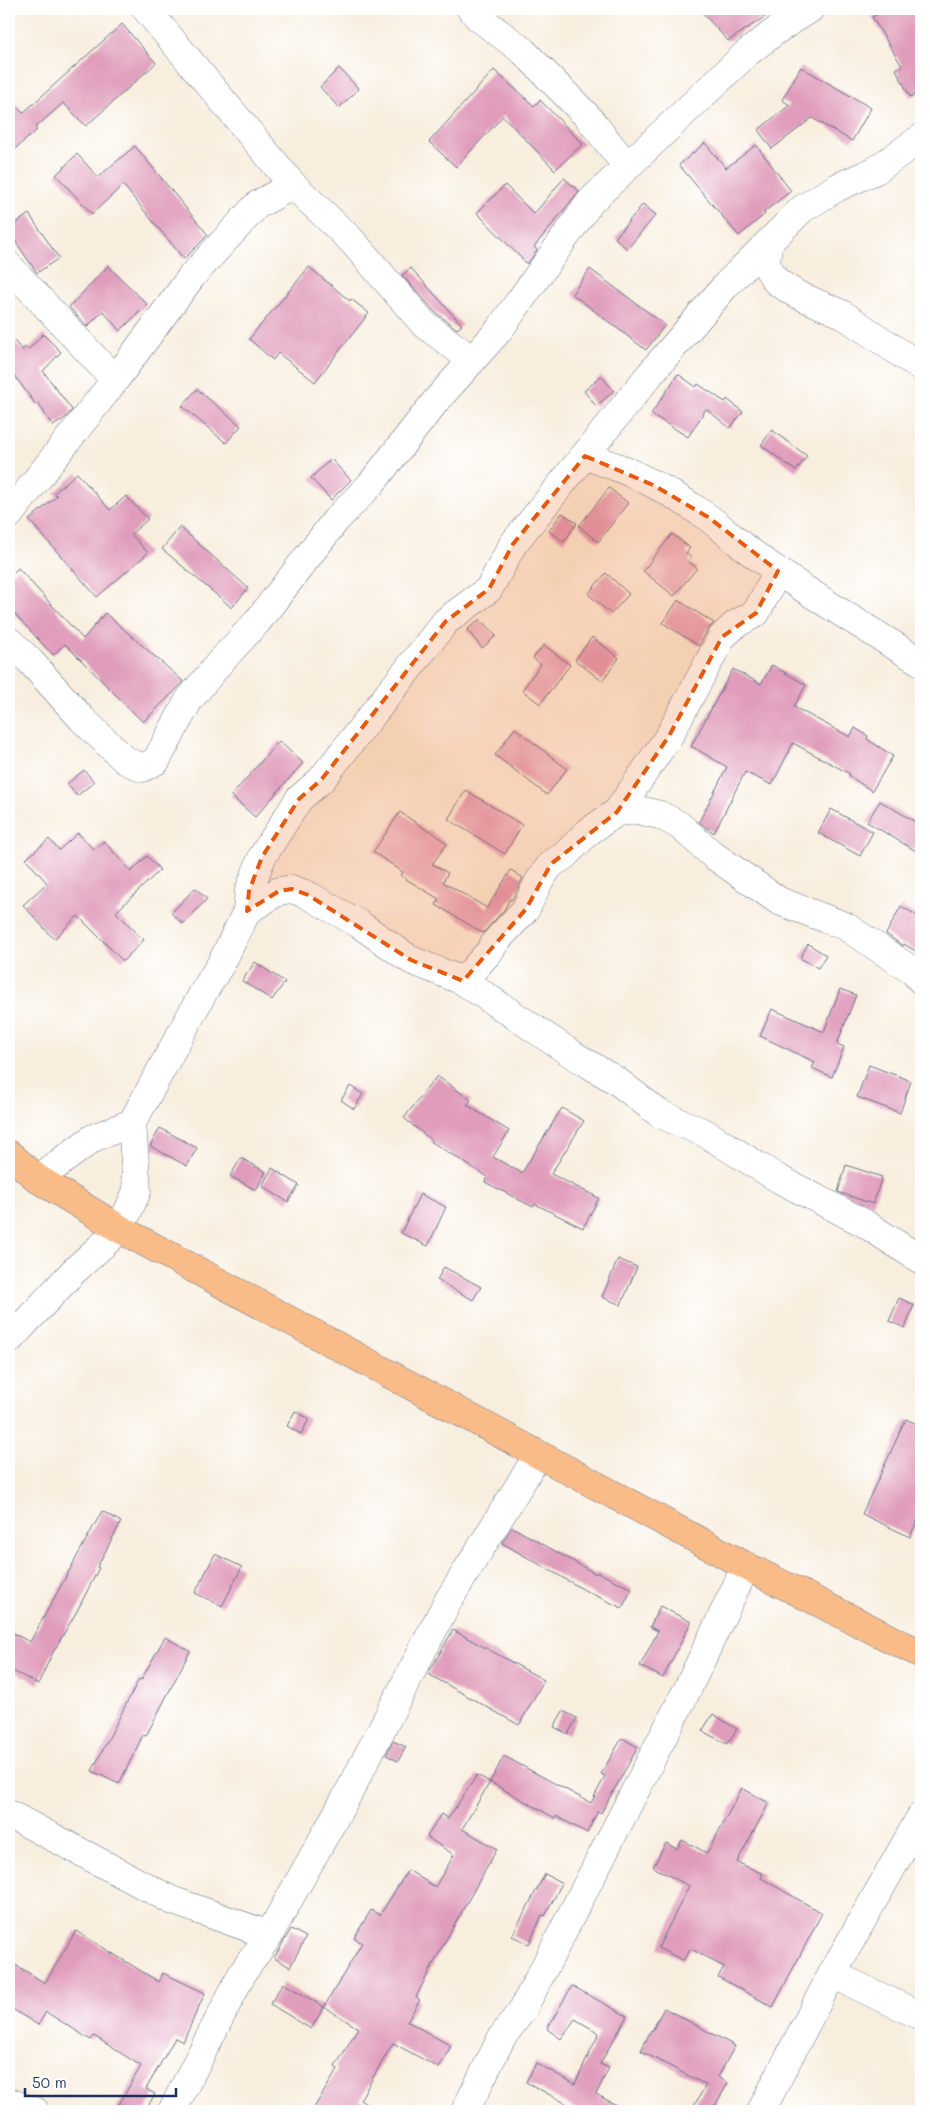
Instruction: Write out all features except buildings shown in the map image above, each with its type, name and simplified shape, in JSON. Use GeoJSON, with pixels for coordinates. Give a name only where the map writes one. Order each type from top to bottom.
{"type":"FeatureCollection","features":[{"type":"Feature","properties":{"kind":"main road"},"geometry":{"type":"LineString","coordinates":[[9,1154],[38,1179],[120,1229],[746,1566],[921,1654]]}},
{"type":"Feature","properties":{"kind":"street"},"geometry":{"type":"LineString","coordinates":[[146,9],[293,185],[352,241],[424,324],[472,360]]}},
{"type":"Feature","properties":{"kind":"street"},"geometry":{"type":"LineString","coordinates":[[471,9],[478,17],[522,51],[587,116],[627,166]]}},
{"type":"Feature","properties":{"kind":"street"},"geometry":{"type":"LineString","coordinates":[[9,641],[30,660],[82,719],[125,760],[142,768],[156,761],[189,700],[221,660],[257,622],[336,520],[372,484],[435,402],[516,308],[591,201],[747,53],[777,30],[810,9]]}},
{"type":"Feature","properties":{"kind":"street"},"geometry":{"type":"LineString","coordinates":[[9,1340],[74,1271],[120,1229],[137,1191],[132,1123],[222,962],[247,911],[249,892],[262,857],[299,799],[327,773],[446,622],[489,589],[513,544],[586,456],[651,373],[727,284],[802,209],[836,188],[876,170],[921,138]]}},
{"type":"Feature","properties":{"kind":"street"},"geometry":{"type":"LineString","coordinates":[[9,515],[115,380],[192,276],[258,205],[293,185]]}},
{"type":"Feature","properties":{"kind":"street"},"geometry":{"type":"LineString","coordinates":[[768,243],[766,266],[776,281],[796,294],[842,314],[921,366]]}},
{"type":"Feature","properties":{"kind":"street"},"geometry":{"type":"LineString","coordinates":[[9,266],[115,380]]}},
{"type":"Feature","properties":{"kind":"street"},"geometry":{"type":"LineString","coordinates":[[586,456],[608,463],[653,485],[708,517],[750,552],[921,662]]}},
{"type":"Feature","properties":{"kind":"street"},"geometry":{"type":"LineString","coordinates":[[463,981],[489,952],[496,941],[526,909],[539,881],[552,864],[564,856],[588,832],[617,812],[669,736],[722,637],[736,624],[756,613],[778,571]]}},
{"type":"Feature","properties":{"kind":"street"},"geometry":{"type":"LineString","coordinates":[[617,812],[638,810],[660,816],[679,825],[713,855],[779,901],[845,926],[913,971],[921,980]]}},
{"type":"Feature","properties":{"kind":"street"},"geometry":{"type":"LineString","coordinates":[[247,911],[279,891],[292,890],[308,895],[359,924],[411,960],[463,981],[575,1056],[617,1081],[660,1114],[705,1133],[779,1179],[864,1223],[921,1260]]}},
{"type":"Feature","properties":{"kind":"street"},"geometry":{"type":"LineString","coordinates":[[38,1179],[93,1138],[132,1123]]}},
{"type":"Feature","properties":{"kind":"street"},"geometry":{"type":"LineString","coordinates":[[172,2111],[242,1974],[269,1935],[348,1794],[448,1601],[538,1455]]}},
{"type":"Feature","properties":{"kind":"street"},"geometry":{"type":"LineString","coordinates":[[465,2111],[502,2037],[523,2009],[686,1692],[746,1566]]}},
{"type":"Feature","properties":{"kind":"street"},"geometry":{"type":"LineString","coordinates":[[9,1814],[171,1900],[269,1935]]}},
{"type":"Feature","properties":{"kind":"street"},"geometry":{"type":"LineString","coordinates":[[761,2111],[832,1974],[921,1816]]}},
{"type":"Feature","properties":{"kind":"street"},"geometry":{"type":"LineString","coordinates":[[832,1974],[921,2016]]}},
{"type":"Feature","properties":{"kind":"street"},"geometry":{"type":"LineString","coordinates":[[9,2102],[35,2111]]}},
{"type":"Feature","properties":{"kind":"highlighted area"},"geometry":{"type":"Polygon","coordinates":[[[585,456],[653,485],[708,517],[778,571],[756,613],[722,637],[669,736],[617,812],[551,864],[526,909],[463,981],[411,960],[308,895],[292,889],[279,891],[247,911],[249,891],[262,857],[299,799],[321,780],[446,621],[489,589],[513,544],[585,456]]]}}]}
